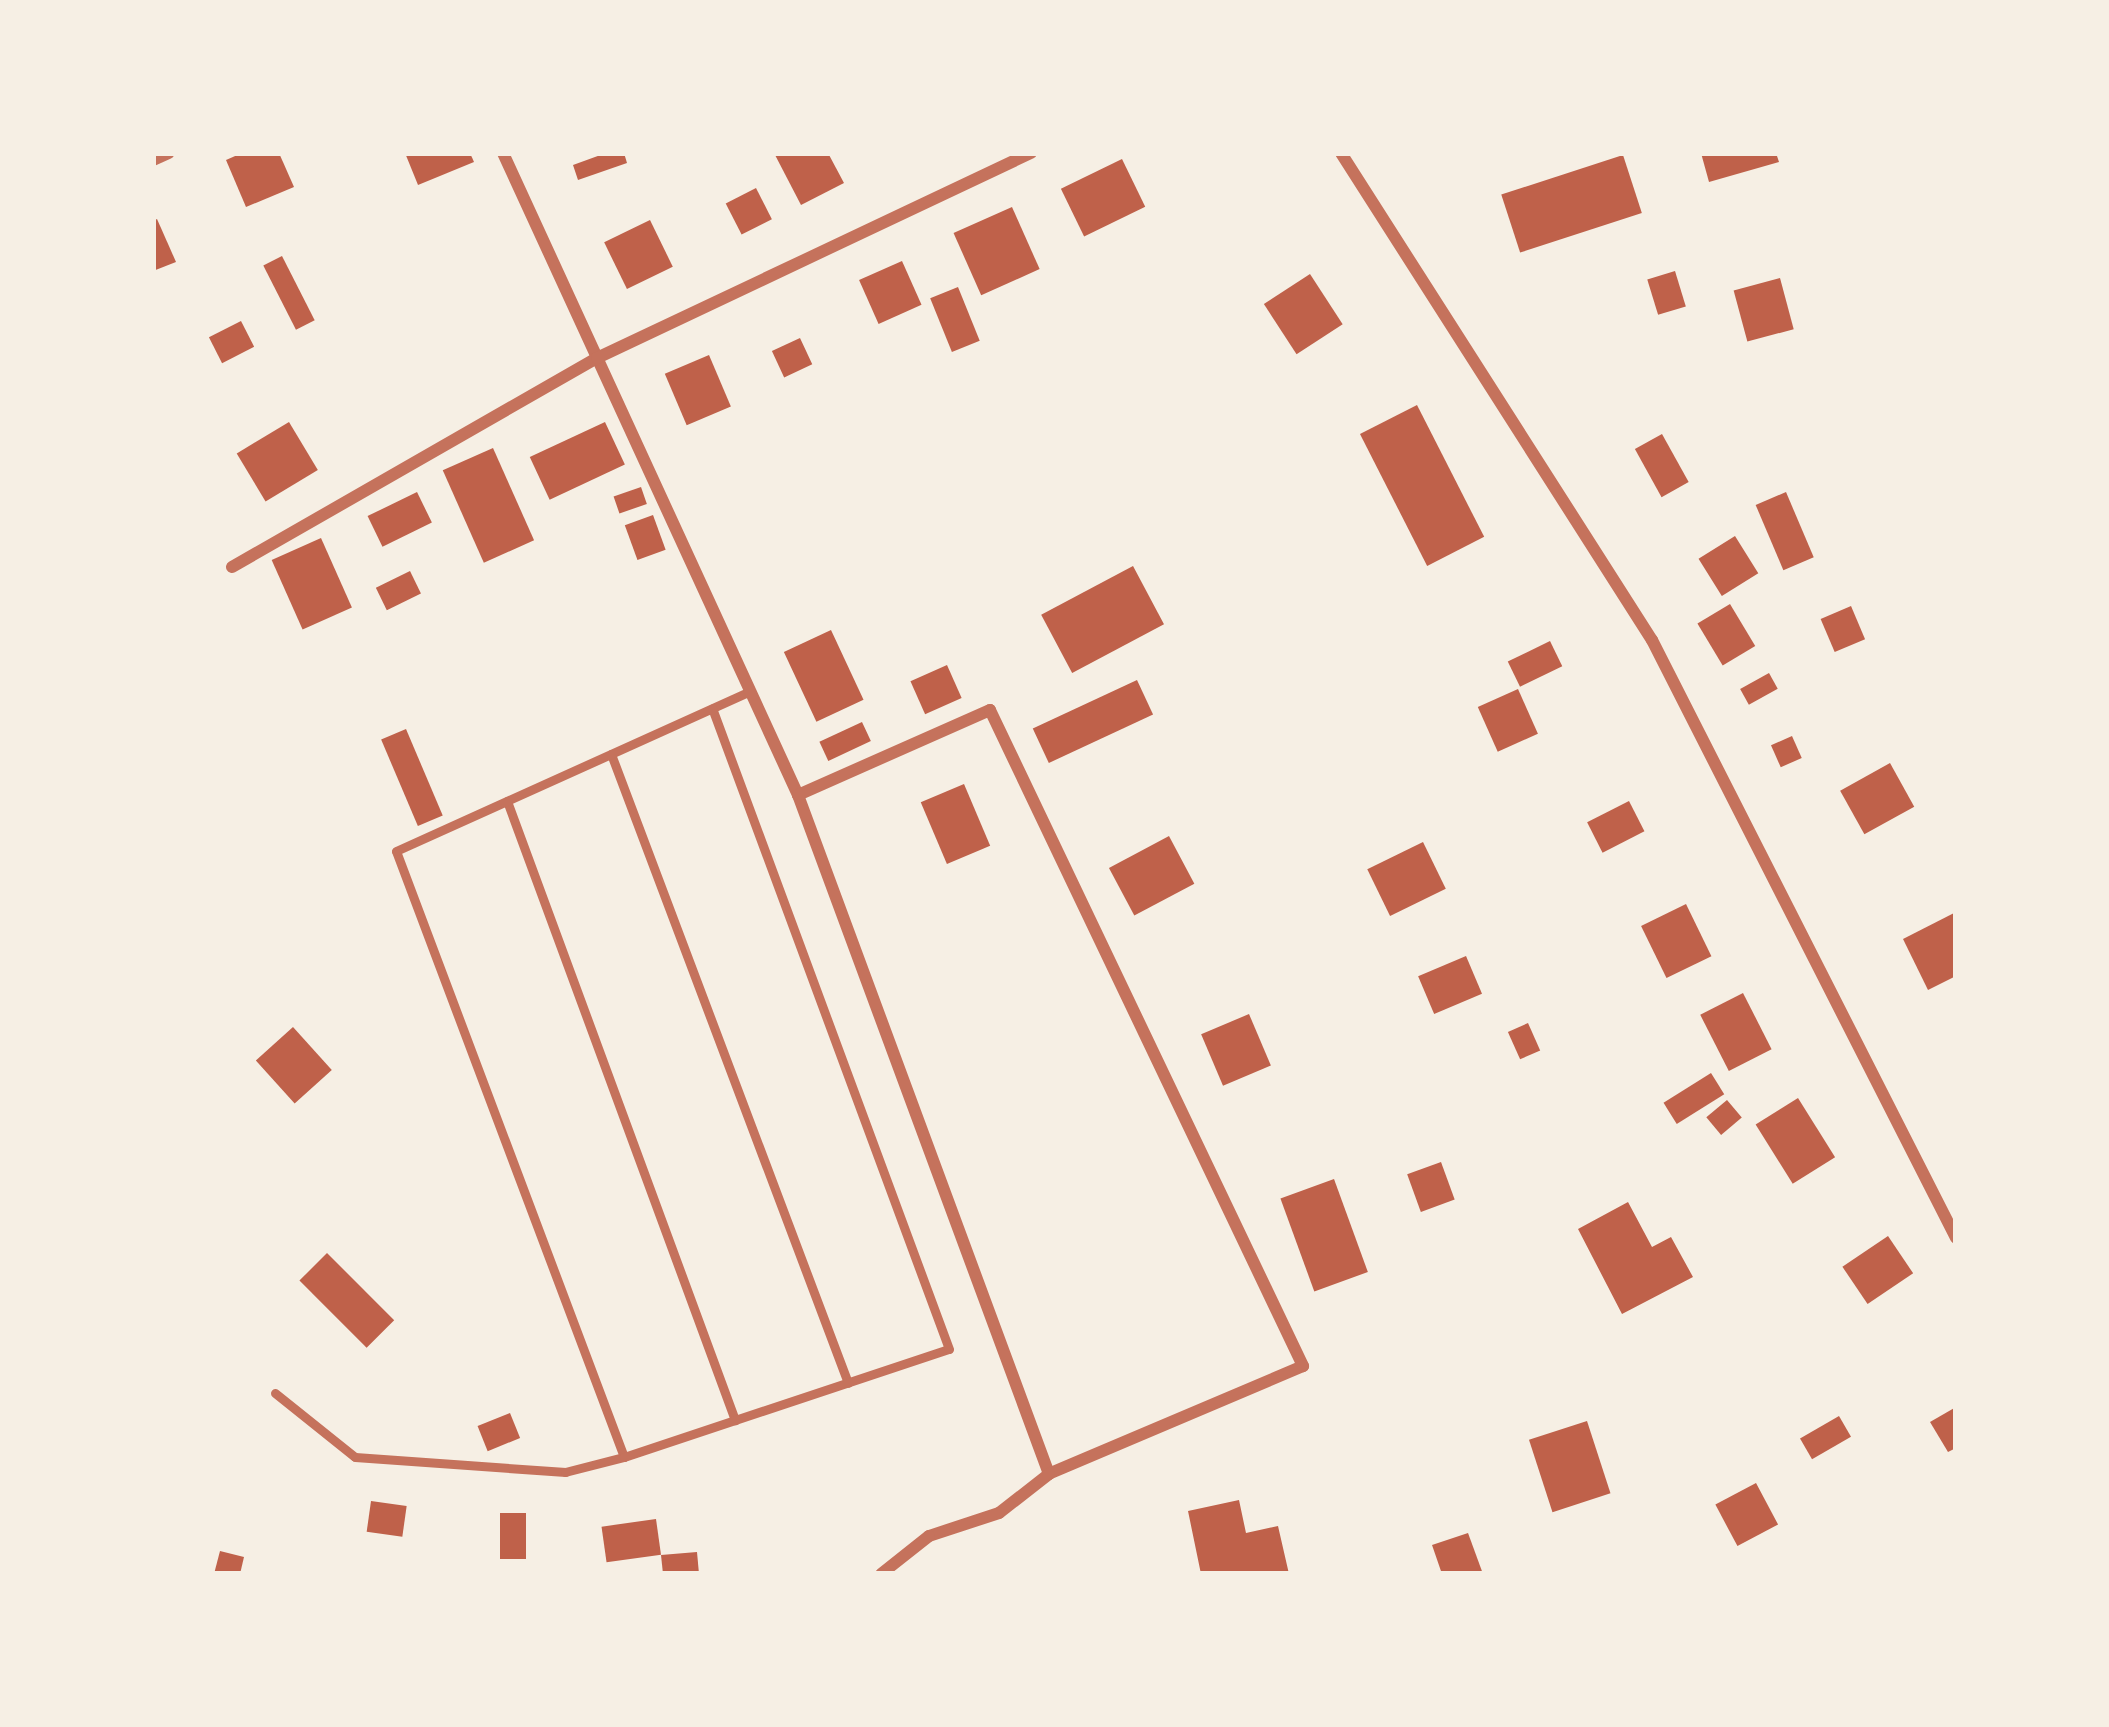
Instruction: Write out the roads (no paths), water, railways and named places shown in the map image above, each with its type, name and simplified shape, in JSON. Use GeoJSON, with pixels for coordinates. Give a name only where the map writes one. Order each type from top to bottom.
{"type":"FeatureCollection","features":[{"type":"Feature","properties":{"kind":"street"},"geometry":{"type":"LineString","coordinates":[[153,160],[169,153]]}},
{"type":"Feature","properties":{"kind":"street"},"geometry":{"type":"LineString","coordinates":[[502,153],[799,795],[1049,1474]]}},
{"type":"Feature","properties":{"kind":"street"},"geometry":{"type":"LineString","coordinates":[[232,567],[598,358],[1031,153]]}},
{"type":"Feature","properties":{"kind":"street"},"geometry":{"type":"LineString","coordinates":[[1341,153],[1652,640],[1956,1238]]}},
{"type":"Feature","properties":{"kind":"street"},"geometry":{"type":"LineString","coordinates":[[799,795],[990,710],[1303,1366],[1049,1474],[999,1513],[928,1536],[880,1574]]}},
{"type":"Feature","properties":{"kind":"lane"},"geometry":{"type":"LineString","coordinates":[[624,1457],[396,851],[751,691]]}},
{"type":"Feature","properties":{"kind":"lane"},"geometry":{"type":"LineString","coordinates":[[275,1393],[355,1457],[565,1472],[624,1457],[949,1349],[712,708]]}},
{"type":"Feature","properties":{"kind":"lane"},"geometry":{"type":"LineString","coordinates":[[611,754],[848,1383]]}},
{"type":"Feature","properties":{"kind":"lane"},"geometry":{"type":"LineString","coordinates":[[507,801],[735,1420]]}}]}
